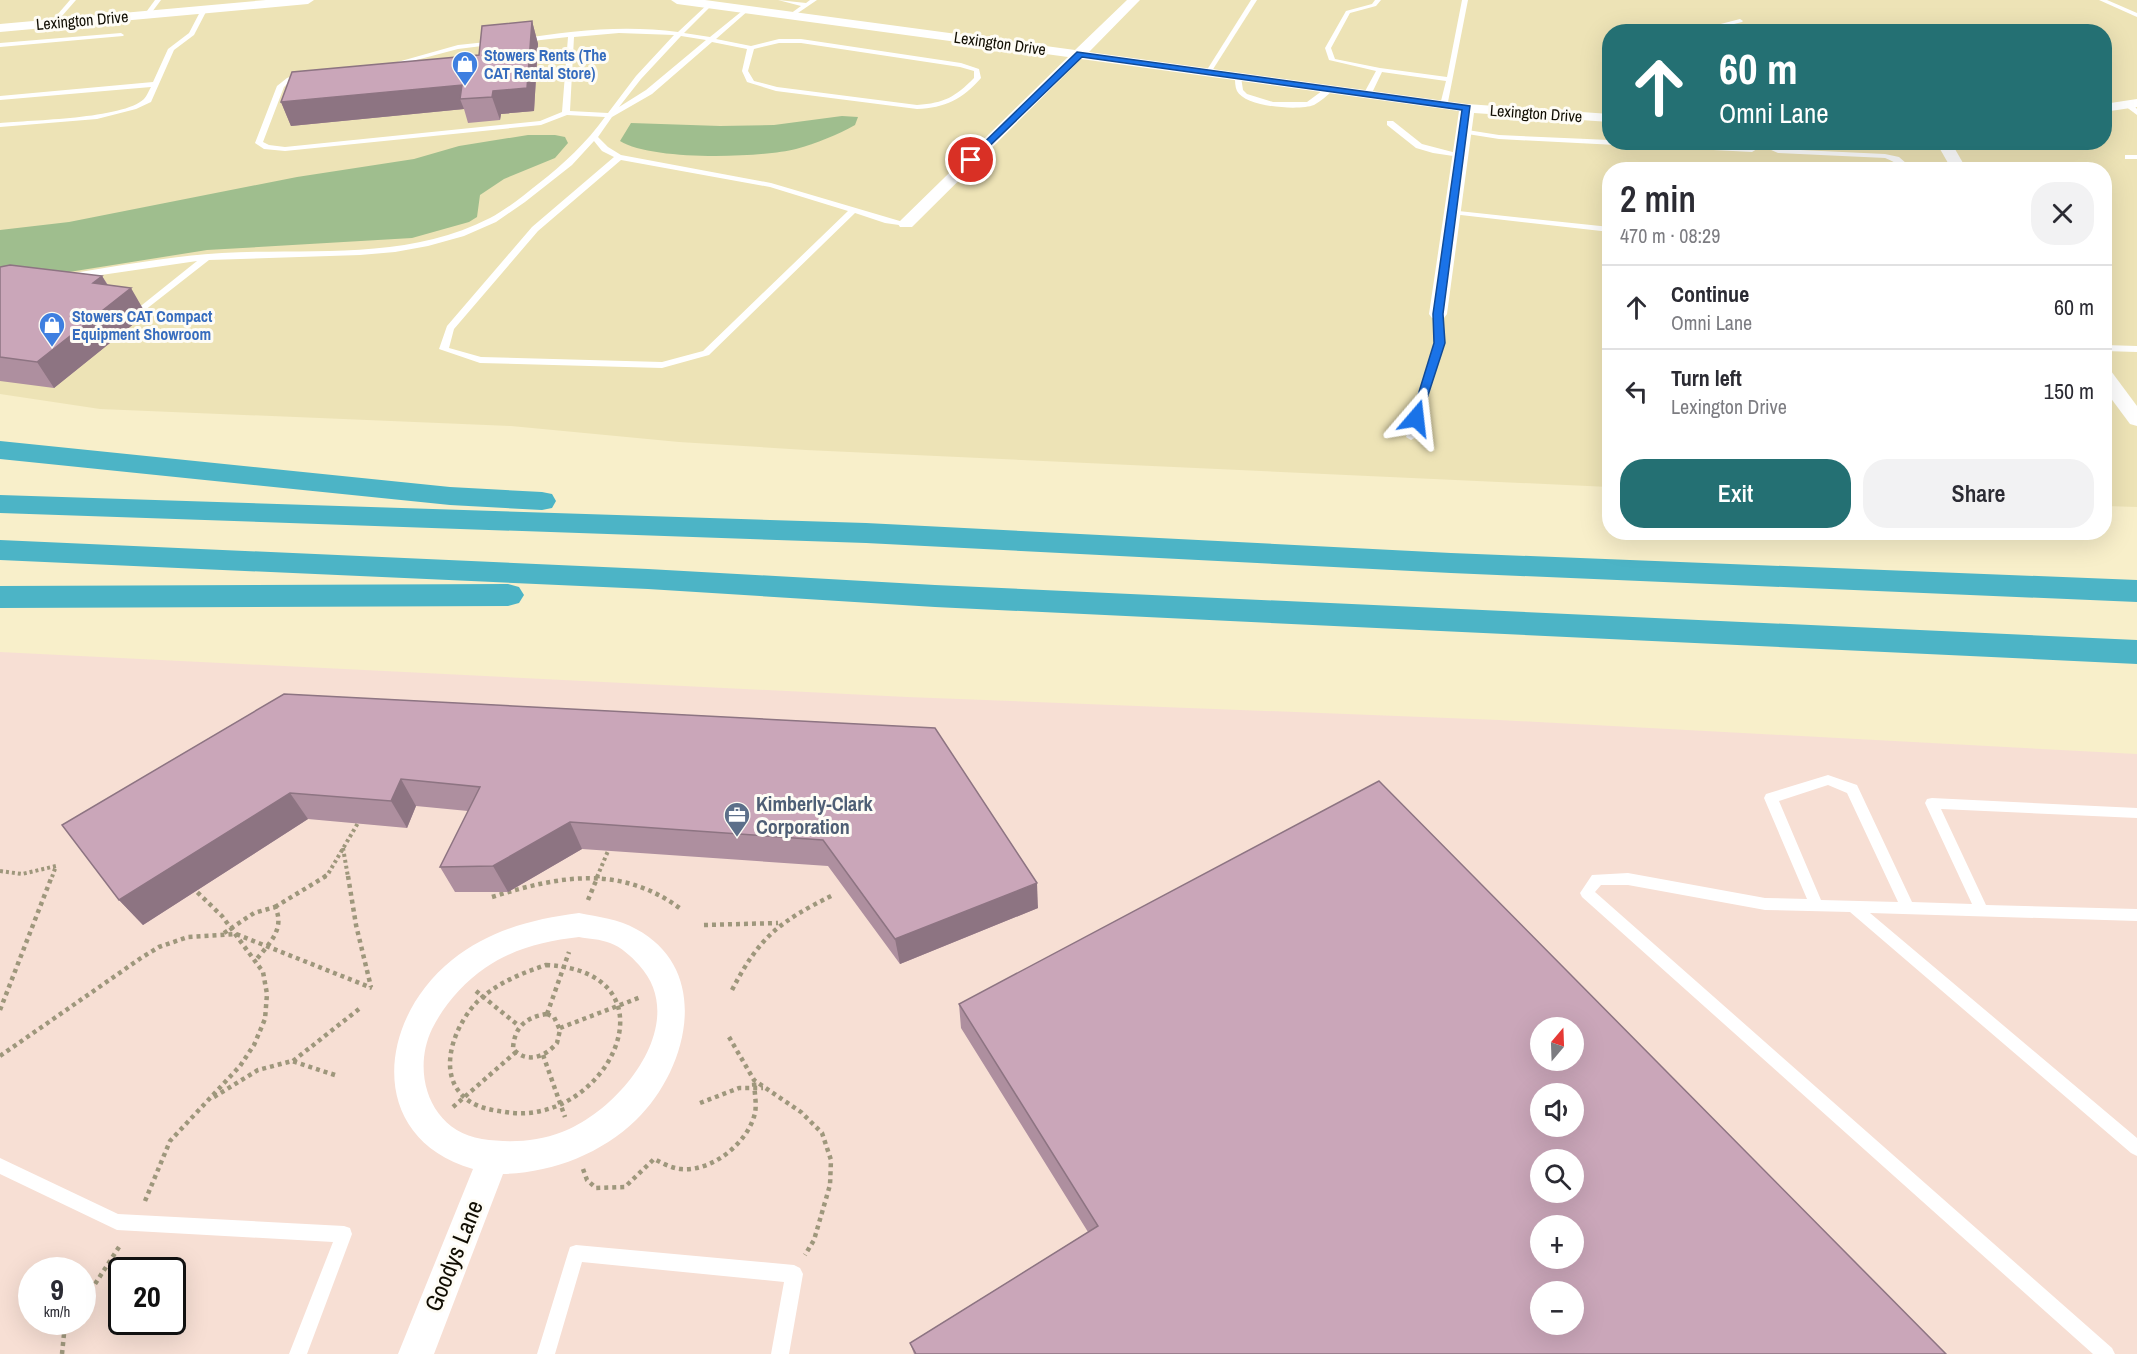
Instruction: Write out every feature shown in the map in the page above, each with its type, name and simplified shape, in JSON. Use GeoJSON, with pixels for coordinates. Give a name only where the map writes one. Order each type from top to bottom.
{"type":"FeatureCollection","features":[{"type":"Feature","properties":{"kind":"highway"},"geometry":{"type":"LineString","coordinates":[[0,450],[450,496],[639,506],[866,534]]}},
{"type":"Feature","properties":{"kind":"highway"},"geometry":{"type":"LineString","coordinates":[[0,504],[866,534],[1451,563],[2137,591]]}},
{"type":"Feature","properties":{"kind":"highway"},"geometry":{"type":"LineString","coordinates":[[0,550],[636,579],[935,596],[2137,651]]}},
{"type":"Feature","properties":{"kind":"highway"},"geometry":{"type":"LineString","coordinates":[[0,597],[433,593],[826,601],[935,596]]}},
{"type":"Feature","properties":{"kind":"street","name":"Lexington Drive"},"geometry":{"type":"LineString","coordinates":[[0,28],[308,0]]}},
{"type":"Feature","properties":{"kind":"street","name":"Lexington Drive"},"geometry":{"type":"LineString","coordinates":[[677,0],[1467,108],[1602,117]]}},
{"type":"Feature","properties":{"kind":"street"},"geometry":{"type":"LineString","coordinates":[[906,224],[1134,0]]}},
{"type":"Feature","properties":{"kind":"street"},"geometry":{"type":"LineString","coordinates":[[2112,108],[2134,107]]}},
{"type":"Feature","properties":{"kind":"street"},"geometry":{"type":"LineString","coordinates":[[1438,314],[1467,108]]}},
{"type":"Feature","properties":{"kind":"street"},"geometry":{"type":"LineString","coordinates":[[2112,386],[2137,420]]}},
{"type":"Feature","properties":{"kind":"street"},"geometry":{"type":"LineString","coordinates":[[579,926],[614,932],[644,948],[664,974],[672,1006],[668,1043],[651,1080],[621,1114],[582,1140],[547,1153],[537,1156],[493,1159],[452,1146],[422,1120],[409,1084],[411,1044],[430,1005],[456,975],[500,944],[539,930],[579,926]]}},
{"type":"Feature","properties":{"kind":"street","name":"Goodys Lane"},"geometry":{"type":"LineString","coordinates":[[416,1354],[493,1159]]}},
{"type":"Feature","properties":{"kind":"lane"},"geometry":{"type":"LineString","coordinates":[[53,23],[73,0]]}},
{"type":"Feature","properties":{"kind":"lane"},"geometry":{"type":"LineString","coordinates":[[147,15],[158,0]]}},
{"type":"Feature","properties":{"kind":"lane"},"geometry":{"type":"LineString","coordinates":[[781,0],[807,5]]}},
{"type":"Feature","properties":{"kind":"lane"},"geometry":{"type":"LineString","coordinates":[[792,15],[814,0]]}},
{"type":"Feature","properties":{"kind":"lane"},"geometry":{"type":"LineString","coordinates":[[1208,73],[1254,0]]}},
{"type":"Feature","properties":{"kind":"lane"},"geometry":{"type":"LineString","coordinates":[[1378,0],[1374,5],[1348,12],[1328,48],[1332,60],[1450,79]]}},
{"type":"Feature","properties":{"kind":"lane"},"geometry":{"type":"LineString","coordinates":[[1444,105],[1465,0]]}},
{"type":"Feature","properties":{"kind":"lane"},"geometry":{"type":"LineString","coordinates":[[2102,0],[2137,15]]}},
{"type":"Feature","properties":{"kind":"lane"},"geometry":{"type":"LineString","coordinates":[[67,277],[166,261],[208,257],[350,254],[406,248],[461,234],[498,217],[571,162],[594,137],[628,90],[677,35],[710,4]]}},
{"type":"Feature","properties":{"kind":"lane"},"geometry":{"type":"LineString","coordinates":[[315,73],[290,79],[281,86],[259,142],[267,147],[285,149],[541,123],[566,113],[611,115],[649,92],[747,9]]}},
{"type":"Feature","properties":{"kind":"lane"},"geometry":{"type":"LineString","coordinates":[[0,125],[115,114],[148,100],[171,49],[192,34],[204,10]]}},
{"type":"Feature","properties":{"kind":"lane"},"geometry":{"type":"LineString","coordinates":[[1728,24],[1740,21]]}},
{"type":"Feature","properties":{"kind":"lane"},"geometry":{"type":"LineString","coordinates":[[515,41],[626,31],[677,35],[751,48],[779,41],[801,41],[961,65],[977,70],[978,78],[957,99],[938,106],[917,107],[776,89],[751,82],[745,71],[751,48]]}},
{"type":"Feature","properties":{"kind":"lane"},"geometry":{"type":"LineString","coordinates":[[0,45],[121,35]]}},
{"type":"Feature","properties":{"kind":"lane"},"geometry":{"type":"LineString","coordinates":[[566,113],[571,36]]}},
{"type":"Feature","properties":{"kind":"lane"},"geometry":{"type":"LineString","coordinates":[[384,67],[458,47],[504,42]]}},
{"type":"Feature","properties":{"kind":"lane"},"geometry":{"type":"LineString","coordinates":[[1367,95],[1380,69]]}},
{"type":"Feature","properties":{"kind":"lane"},"geometry":{"type":"LineString","coordinates":[[1238,77],[1240,91],[1246,98],[1262,102],[1293,106],[1308,105],[1329,90]]}},
{"type":"Feature","properties":{"kind":"lane"},"geometry":{"type":"LineString","coordinates":[[0,98],[155,84]]}},
{"type":"Feature","properties":{"kind":"lane"},"geometry":{"type":"LineString","coordinates":[[1390,123],[1419,146],[1433,151],[1460,154]]}},
{"type":"Feature","properties":{"kind":"lane"},"geometry":{"type":"LineString","coordinates":[[1464,131],[1499,137],[1602,142]]}},
{"type":"Feature","properties":{"kind":"lane"},"geometry":{"type":"LineString","coordinates":[[594,137],[605,149],[619,157],[771,185],[906,224]]}},
{"type":"Feature","properties":{"kind":"lane"},"geometry":{"type":"LineString","coordinates":[[1776,150],[1885,156],[1900,162]]}},
{"type":"Feature","properties":{"kind":"lane"},"geometry":{"type":"LineString","coordinates":[[619,157],[535,229],[450,328],[444,349],[480,360],[662,365],[706,353],[854,210]]}},
{"type":"Feature","properties":{"kind":"lane"},"geometry":{"type":"LineString","coordinates":[[2128,157],[2137,157]]}},
{"type":"Feature","properties":{"kind":"lane"},"geometry":{"type":"LineString","coordinates":[[1452,212],[1602,229]]}},
{"type":"Feature","properties":{"kind":"lane"},"geometry":{"type":"LineString","coordinates":[[140,311],[208,257]]}},
{"type":"Feature","properties":{"kind":"lane"},"geometry":{"type":"LineString","coordinates":[[1411,437],[1440,343],[1438,314]]}},
{"type":"Feature","properties":{"kind":"lane"},"geometry":{"type":"LineString","coordinates":[[2112,348],[2137,349]]}},
{"type":"Feature","properties":{"kind":"lane"},"geometry":{"type":"LineString","coordinates":[[1816,905],[1771,798],[1828,780],[1852,789],[1907,908]]}},
{"type":"Feature","properties":{"kind":"lane"},"geometry":{"type":"LineString","coordinates":[[1982,910],[1932,803],[2137,813]]}},
{"type":"Feature","properties":{"kind":"lane"},"geometry":{"type":"LineString","coordinates":[[2106,1354],[1587,892],[1597,879],[1629,879],[1765,904],[2137,915]]}},
{"type":"Feature","properties":{"kind":"lane"},"geometry":{"type":"LineString","coordinates":[[1852,906],[2137,1148]]}},
{"type":"Feature","properties":{"kind":"lane"},"geometry":{"type":"LineString","coordinates":[[0,1166],[117,1222],[344,1234],[298,1354]]}},
{"type":"Feature","properties":{"kind":"lane"},"geometry":{"type":"LineString","coordinates":[[546,1354],[576,1253],[794,1274],[780,1354]]}},
{"type":"Feature","properties":{"kind":"path"},"geometry":{"type":"LineString","coordinates":[[223,933],[247,917],[268,907],[275,907],[328,874],[358,824]]}},
{"type":"Feature","properties":{"kind":"path"},"geometry":{"type":"LineString","coordinates":[[0,1056],[159,947],[188,938],[223,933],[236,934],[372,988],[356,925],[343,848]]}},
{"type":"Feature","properties":{"kind":"path"},"geometry":{"type":"LineString","coordinates":[[547,1014],[608,851]]}},
{"type":"Feature","properties":{"kind":"path"},"geometry":{"type":"LineString","coordinates":[[0,872],[22,874],[56,866],[0,1010]]}},
{"type":"Feature","properties":{"kind":"path"},"geometry":{"type":"LineString","coordinates":[[492,897],[530,885],[564,878],[624,880],[665,897],[681,909]]}},
{"type":"Feature","properties":{"kind":"path"},"geometry":{"type":"LineString","coordinates":[[163,1161],[170,1141],[240,1066],[254,1045],[265,1019],[267,994],[263,972],[222,916],[196,891]]}},
{"type":"Feature","properties":{"kind":"path"},"geometry":{"type":"LineString","coordinates":[[732,990],[744,966],[766,934],[780,923],[833,895]]}},
{"type":"Feature","properties":{"kind":"path"},"geometry":{"type":"LineString","coordinates":[[255,961],[278,931],[281,921],[275,907]]}},
{"type":"Feature","properties":{"kind":"path"},"geometry":{"type":"LineString","coordinates":[[704,925],[780,923]]}},
{"type":"Feature","properties":{"kind":"path"},"geometry":{"type":"LineString","coordinates":[[546,965],[564,965],[585,970],[600,979],[618,1006],[620,1035],[610,1060],[587,1086],[561,1105],[538,1113],[512,1113],[483,1109],[464,1098],[454,1087],[450,1067],[453,1038],[471,1008],[483,997],[526,972],[546,965]]}},
{"type":"Feature","properties":{"kind":"path"},"geometry":{"type":"LineString","coordinates":[[456,975],[519,1026]]}},
{"type":"Feature","properties":{"kind":"path"},"geometry":{"type":"LineString","coordinates":[[560,1028],[667,987]]}},
{"type":"Feature","properties":{"kind":"path"},"geometry":{"type":"LineString","coordinates":[[208,1101],[258,1070],[292,1061],[359,1009]]}},
{"type":"Feature","properties":{"kind":"path"},"geometry":{"type":"LineString","coordinates":[[547,1014],[554,1017],[560,1028],[560,1036],[553,1047],[543,1055],[531,1058],[520,1056],[513,1049],[513,1040],[519,1026],[534,1015],[547,1014]]}},
{"type":"Feature","properties":{"kind":"path"},"geometry":{"type":"LineString","coordinates":[[729,1037],[754,1080],[801,1113],[822,1133],[831,1160],[830,1185],[814,1240],[794,1274]]}},
{"type":"Feature","properties":{"kind":"path"},"geometry":{"type":"LineString","coordinates":[[430,1127],[516,1052]]}},
{"type":"Feature","properties":{"kind":"path"},"geometry":{"type":"LineString","coordinates":[[292,1061],[335,1075]]}},
{"type":"Feature","properties":{"kind":"path"},"geometry":{"type":"LineString","coordinates":[[654,1159],[685,1169],[709,1164],[734,1148],[747,1132],[755,1113],[754,1080]]}},
{"type":"Feature","properties":{"kind":"path"},"geometry":{"type":"LineString","coordinates":[[700,1103],[739,1089],[763,1088]]}},
{"type":"Feature","properties":{"kind":"path"},"geometry":{"type":"LineString","coordinates":[[62,1354],[64,1335]]}},
{"type":"Feature","properties":{"kind":"shaded area"},"geometry":{"type":"Polygon","coordinates":[[[0,0],[2137,0],[2137,507],[2112,506],[2112,162],[1602,162],[1602,487],[806,450],[679,442],[511,426],[100,409],[0,394],[0,0]]]}},
{"type":"Feature","properties":{"kind":"shaded area"},"geometry":{"type":"Polygon","coordinates":[[[0,652],[907,697],[1499,720],[2137,754],[2137,1354],[0,1354],[0,652]]]}},
{"type":"Feature","properties":{"kind":"green space"},"geometry":{"type":"Polygon","coordinates":[[[842,116],[858,117],[855,125],[834,135],[804,147],[779,152],[732,156],[680,155],[656,152],[620,141],[631,123],[774,125],[842,116]]]}},
{"type":"Feature","properties":{"kind":"green space"},"geometry":{"type":"Polygon","coordinates":[[[528,135],[565,137],[568,143],[555,158],[504,179],[480,195],[477,217],[469,222],[412,238],[207,250],[0,283],[0,230],[69,222],[297,177],[414,159],[459,146],[528,135]]]}},
{"type":"Feature","properties":{"kind":"building"},"geometry":{"type":"Polygon","coordinates":[[[532,21],[527,88],[493,91],[492,97],[460,99],[462,85],[281,102],[292,72],[479,55],[482,26],[532,21]]]}},
{"type":"Feature","properties":{"kind":"building"},"geometry":{"type":"Polygon","coordinates":[[[10,265],[102,276],[93,283],[131,288],[37,362],[0,357],[0,267],[10,265]]]}},
{"type":"Feature","properties":{"kind":"building","name":"Kimberly-Clark Corporation"},"geometry":{"type":"Polygon","coordinates":[[[284,694],[935,728],[1037,883],[895,939],[823,840],[570,822],[493,866],[440,867],[480,787],[401,779],[391,801],[290,793],[119,900],[62,825],[284,694]]]}},
{"type":"Feature","properties":{"kind":"building"},"geometry":{"type":"Polygon","coordinates":[[[1379,781],[1946,1354],[916,1354],[910,1343],[1098,1226],[959,1004],[1379,781]]]}},
{"type":"Feature","properties":{"kind":"place","name":"Stowers Rents (The CAT Rental Store)"},"geometry":{"type":"Point","coordinates":[465,87]}},
{"type":"Feature","properties":{"kind":"place","name":"Stowers CAT Compact Equipment Showroom"},"geometry":{"type":"Point","coordinates":[52,348]}},
{"type":"Feature","properties":{"kind":"place","name":"Kimberly-Clark Corporation"},"geometry":{"type":"Point","coordinates":[737,838]}},
{"type":"Feature","properties":{"kind":"route"},"geometry":{"type":"LineString","coordinates":[[971,160],[1080,54],[1467,108],[1438,314],[1440,343],[1416,418]]}}]}
